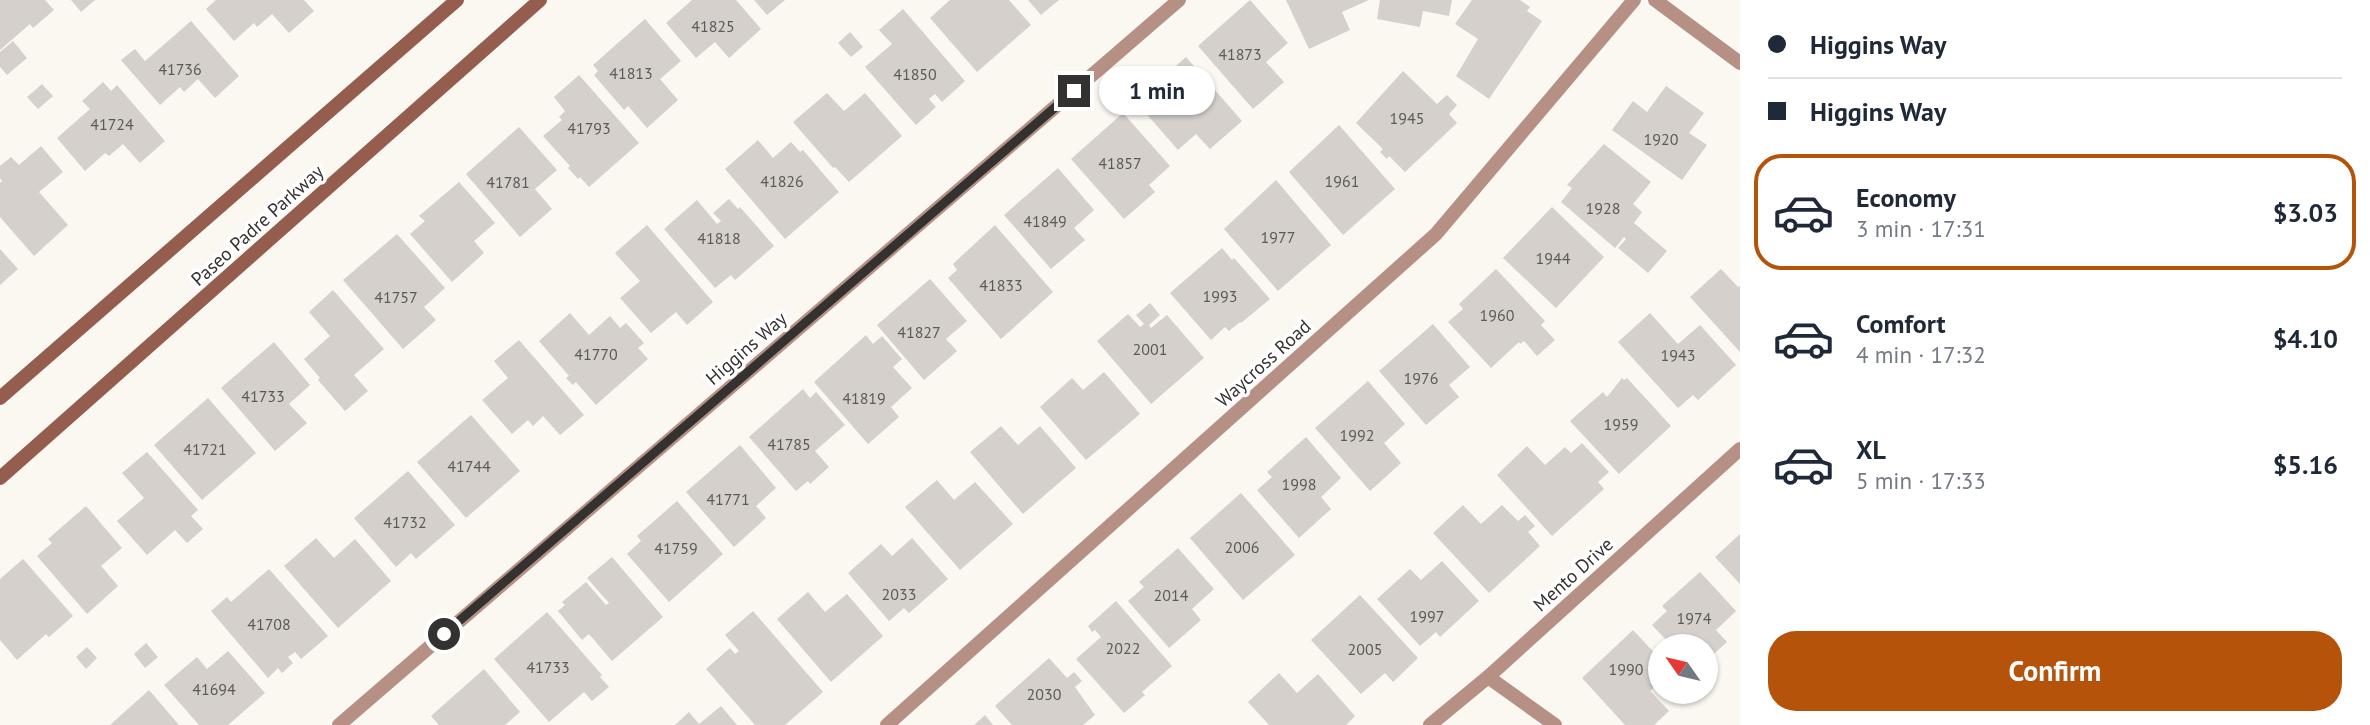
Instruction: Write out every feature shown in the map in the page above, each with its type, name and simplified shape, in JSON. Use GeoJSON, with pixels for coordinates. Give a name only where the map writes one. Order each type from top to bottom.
{"type":"FeatureCollection","features":[{"type":"Feature","properties":{"kind":"main road","name":"Paseo Padre Parkway"},"geometry":{"type":"LineString","coordinates":[[0,398],[457,0]]}},
{"type":"Feature","properties":{"kind":"main road","name":"Paseo Padre Parkway"},"geometry":{"type":"LineString","coordinates":[[0,478],[540,0]]}},
{"type":"Feature","properties":{"kind":"street","name":"Higgins Way"},"geometry":{"type":"LineString","coordinates":[[339,725],[1179,0]]}},
{"type":"Feature","properties":{"kind":"street","name":"Waycross Road"},"geometry":{"type":"LineString","coordinates":[[887,725],[1436,234],[1633,0]]}},
{"type":"Feature","properties":{"kind":"street"},"geometry":{"type":"LineString","coordinates":[[1655,0],[1740,63]]}},
{"type":"Feature","properties":{"kind":"street","name":"Mento Drive"},"geometry":{"type":"LineString","coordinates":[[1430,725],[1488,677],[1740,449]]}},
{"type":"Feature","properties":{"kind":"street"},"geometry":{"type":"LineString","coordinates":[[1488,677],[1555,725]]}},
{"type":"Feature","properties":{"kind":"building"},"geometry":{"type":"Polygon","coordinates":[[[0,0],[45,0],[54,10],[33,28],[30,24],[0,50],[0,0]]]}},
{"type":"Feature","properties":{"kind":"building"},"geometry":{"type":"Polygon","coordinates":[[[71,0],[95,0],[81,12],[71,0]]]}},
{"type":"Feature","properties":{"kind":"building"},"geometry":{"type":"Polygon","coordinates":[[[216,0],[304,0],[314,11],[289,33],[272,14],[257,27],[254,23],[234,41],[206,9],[216,0]]]}},
{"type":"Feature","properties":{"kind":"building"},"geometry":{"type":"Polygon","coordinates":[[[692,0],[736,0],[761,29],[729,58],[715,42],[696,58],[666,23],[692,0]]]}},
{"type":"Feature","properties":{"kind":"building"},"geometry":{"type":"Polygon","coordinates":[[[754,0],[785,0],[767,15],[754,0]]]}},
{"type":"Feature","properties":{"kind":"building"},"geometry":{"type":"Polygon","coordinates":[[[950,0],[1009,0],[1031,25],[977,72],[930,18],[950,0]]]}},
{"type":"Feature","properties":{"kind":"building"},"geometry":{"type":"Polygon","coordinates":[[[1028,0],[1059,0],[1041,15],[1028,0]]]}},
{"type":"Feature","properties":{"kind":"building"},"geometry":{"type":"Polygon","coordinates":[[[1250,0],[1288,43],[1266,62],[1284,82],[1253,109],[1198,46],[1250,0]]]}},
{"type":"Feature","properties":{"kind":"building"},"geometry":{"type":"Polygon","coordinates":[[[1286,0],[1369,0],[1342,12],[1350,30],[1309,49],[1286,0]]]}},
{"type":"Feature","properties":{"kind":"building"},"geometry":{"type":"Polygon","coordinates":[[[1380,0],[1452,0],[1449,16],[1423,11],[1420,27],[1377,19],[1380,0]]]}},
{"type":"Feature","properties":{"kind":"building"},"geometry":{"type":"Polygon","coordinates":[[[1472,0],[1520,0],[1530,7],[1527,11],[1542,21],[1489,99],[1456,76],[1478,39],[1455,24],[1472,0]]]}},
{"type":"Feature","properties":{"kind":"building"},"geometry":{"type":"Polygon","coordinates":[[[903,9],[965,81],[942,102],[935,94],[929,99],[936,107],[916,125],[865,67],[892,44],[879,30],[903,9]]]}},
{"type":"Feature","properties":{"kind":"building"},"geometry":{"type":"Polygon","coordinates":[[[645,19],[681,61],[660,79],[678,100],[647,128],[628,106],[624,110],[594,75],[598,71],[593,65],[645,19]]]}},
{"type":"Feature","properties":{"kind":"building"},"geometry":{"type":"Polygon","coordinates":[[[191,21],[239,76],[215,98],[198,79],[184,92],[180,87],[160,105],[121,60],[135,49],[145,61],[191,21]]]}},
{"type":"Feature","properties":{"kind":"building"},"geometry":{"type":"Polygon","coordinates":[[[850,32],[863,47],[851,57],[838,43],[850,32]]]}},
{"type":"Feature","properties":{"kind":"building"},"geometry":{"type":"Polygon","coordinates":[[[13,41],[27,58],[7,75],[0,67],[0,52],[13,41]]]}},
{"type":"Feature","properties":{"kind":"building"},"geometry":{"type":"Polygon","coordinates":[[[1186,57],[1242,121],[1210,149],[1196,134],[1178,150],[1136,102],[1157,84],[1167,97],[1171,93],[1160,80],[1186,57]]]}},
{"type":"Feature","properties":{"kind":"building"},"geometry":{"type":"Polygon","coordinates":[[[1403,71],[1437,104],[1447,95],[1457,105],[1449,114],[1457,123],[1405,172],[1389,156],[1387,159],[1380,152],[1383,149],[1356,123],[1403,71]]]}},
{"type":"Feature","properties":{"kind":"building"},"geometry":{"type":"Polygon","coordinates":[[[579,75],[639,143],[589,187],[568,168],[570,166],[543,136],[562,120],[559,117],[565,111],[554,97],[579,75]]]}},
{"type":"Feature","properties":{"kind":"building"},"geometry":{"type":"Polygon","coordinates":[[[103,82],[111,91],[117,85],[165,141],[140,163],[123,144],[109,156],[105,153],[85,171],[57,138],[90,109],[82,101],[103,82]]]}},
{"type":"Feature","properties":{"kind":"building"},"geometry":{"type":"Polygon","coordinates":[[[42,84],[53,96],[38,109],[27,97],[42,84]]]}},
{"type":"Feature","properties":{"kind":"building"},"geometry":{"type":"Polygon","coordinates":[[[1666,86],[1704,113],[1689,133],[1707,145],[1682,180],[1612,130],[1633,101],[1647,112],[1666,86]]]}},
{"type":"Feature","properties":{"kind":"building"},"geometry":{"type":"Polygon","coordinates":[[[827,93],[844,111],[865,93],[902,136],[849,182],[833,168],[793,122],[827,93]]]}},
{"type":"Feature","properties":{"kind":"building"},"geometry":{"type":"Polygon","coordinates":[[[1123,113],[1170,166],[1149,185],[1155,192],[1124,219],[1071,159],[1123,113]]]}},
{"type":"Feature","properties":{"kind":"building"},"geometry":{"type":"Polygon","coordinates":[[[1339,125],[1395,189],[1343,235],[1289,172],[1339,125]]]}},
{"type":"Feature","properties":{"kind":"building"},"geometry":{"type":"Polygon","coordinates":[[[519,127],[557,170],[535,189],[552,209],[520,237],[466,174],[519,127]]]}},
{"type":"Feature","properties":{"kind":"building"},"geometry":{"type":"Polygon","coordinates":[[[758,140],[773,158],[791,142],[800,152],[803,150],[839,192],[785,239],[725,169],[758,140]]]}},
{"type":"Feature","properties":{"kind":"building"},"geometry":{"type":"Polygon","coordinates":[[[1604,144],[1651,182],[1633,204],[1642,212],[1634,223],[1667,251],[1648,273],[1618,248],[1626,239],[1624,237],[1615,248],[1561,202],[1572,188],[1567,185],[1604,144]]]}},
{"type":"Feature","properties":{"kind":"building"},"geometry":{"type":"Polygon","coordinates":[[[41,146],[63,172],[39,192],[68,225],[34,256],[0,217],[0,166],[11,157],[19,165],[41,146]]]}},
{"type":"Feature","properties":{"kind":"building"},"geometry":{"type":"Polygon","coordinates":[[[1058,168],[1094,210],[1074,228],[1085,240],[1051,269],[1004,215],[1058,168]]]}},
{"type":"Feature","properties":{"kind":"building"},"geometry":{"type":"Polygon","coordinates":[[[1276,180],[1331,245],[1278,291],[1224,229],[1276,180]]]}},
{"type":"Feature","properties":{"kind":"building"},"geometry":{"type":"Polygon","coordinates":[[[459,182],[495,223],[474,241],[484,253],[452,282],[410,234],[425,221],[419,216],[459,182]]]}},
{"type":"Feature","properties":{"kind":"building"},"geometry":{"type":"Polygon","coordinates":[[[729,199],[738,209],[740,207],[774,246],[735,280],[731,275],[715,288],[664,229],[697,200],[717,224],[721,221],[713,213],[729,199]]]}},
{"type":"Feature","properties":{"kind":"building"},"geometry":{"type":"Polygon","coordinates":[[[1552,207],[1604,257],[1556,308],[1503,258],[1552,207]]]}},
{"type":"Feature","properties":{"kind":"building"},"geometry":{"type":"Polygon","coordinates":[[[647,225],[713,302],[687,325],[676,312],[651,333],[620,298],[640,281],[615,253],[647,225]]]}},
{"type":"Feature","properties":{"kind":"building"},"geometry":{"type":"Polygon","coordinates":[[[995,225],[1053,292],[1001,339],[948,278],[957,270],[953,264],[995,225]]]}},
{"type":"Feature","properties":{"kind":"building"},"geometry":{"type":"Polygon","coordinates":[[[397,234],[445,288],[424,307],[436,320],[403,349],[343,280],[397,234]]]}},
{"type":"Feature","properties":{"kind":"building"},"geometry":{"type":"Polygon","coordinates":[[[1222,248],[1270,299],[1241,323],[1229,331],[1225,327],[1211,340],[1170,293],[1222,248]]]}},
{"type":"Feature","properties":{"kind":"building"},"geometry":{"type":"Polygon","coordinates":[[[0,249],[18,269],[0,285],[0,249]]]}},
{"type":"Feature","properties":{"kind":"building"},"geometry":{"type":"Polygon","coordinates":[[[1496,269],[1545,321],[1541,325],[1555,340],[1537,356],[1524,341],[1520,344],[1519,342],[1491,368],[1448,322],[1463,309],[1459,304],[1496,269]]]}},
{"type":"Feature","properties":{"kind":"building"},"geometry":{"type":"Polygon","coordinates":[[[1721,269],[1740,286],[1740,352],[1690,297],[1721,269]]]}},
{"type":"Feature","properties":{"kind":"building"},"geometry":{"type":"Polygon","coordinates":[[[930,279],[967,321],[946,339],[957,351],[924,380],[877,325],[930,279]]]}},
{"type":"Feature","properties":{"kind":"building"},"geometry":{"type":"Polygon","coordinates":[[[333,290],[384,349],[354,375],[368,391],[345,411],[304,359],[330,336],[309,312],[333,290]]]}},
{"type":"Feature","properties":{"kind":"building"},"geometry":{"type":"Polygon","coordinates":[[[1150,303],[1160,315],[1149,325],[1151,328],[1167,315],[1204,358],[1151,404],[1097,341],[1128,314],[1140,327],[1144,324],[1136,315],[1150,303]]]}},
{"type":"Feature","properties":{"kind":"building"},"geometry":{"type":"Polygon","coordinates":[[[570,313],[589,335],[610,316],[620,328],[626,323],[644,343],[638,348],[648,359],[596,405],[576,382],[573,385],[566,378],[569,376],[539,341],[570,313]]]}},
{"type":"Feature","properties":{"kind":"building"},"geometry":{"type":"Polygon","coordinates":[[[1650,313],[1678,344],[1700,325],[1736,365],[1698,400],[1693,395],[1678,408],[1618,342],[1650,313]]]}},
{"type":"Feature","properties":{"kind":"building"},"geometry":{"type":"Polygon","coordinates":[[[1433,324],[1470,367],[1449,385],[1459,397],[1426,425],[1379,371],[1433,324]]]}},
{"type":"Feature","properties":{"kind":"building"},"geometry":{"type":"Polygon","coordinates":[[[866,335],[873,344],[882,336],[902,359],[893,367],[912,388],[891,407],[899,417],[868,444],[814,382],[866,335]]]}},
{"type":"Feature","properties":{"kind":"building"},"geometry":{"type":"Polygon","coordinates":[[[519,340],[584,415],[560,435],[543,416],[533,426],[528,420],[512,434],[482,400],[508,378],[494,361],[519,340]]]}},
{"type":"Feature","properties":{"kind":"building"},"geometry":{"type":"Polygon","coordinates":[[[274,342],[310,385],[289,404],[307,423],[275,451],[221,388],[274,342]]]}},
{"type":"Feature","properties":{"kind":"building"},"geometry":{"type":"Polygon","coordinates":[[[1104,372],[1140,414],[1086,460],[1040,407],[1072,378],[1083,390],[1104,372]]]}},
{"type":"Feature","properties":{"kind":"building"},"geometry":{"type":"Polygon","coordinates":[[[1622,378],[1627,378],[1671,426],[1619,474],[1570,421],[1603,392],[1607,397],[1622,378]]]}},
{"type":"Feature","properties":{"kind":"building"},"geometry":{"type":"Polygon","coordinates":[[[1368,381],[1405,424],[1384,443],[1401,463],[1370,491],[1315,428],[1368,381]]]}},
{"type":"Feature","properties":{"kind":"building"},"geometry":{"type":"Polygon","coordinates":[[[803,389],[810,398],[816,392],[845,425],[815,451],[829,467],[810,484],[808,481],[796,491],[749,437],[803,389]]]}},
{"type":"Feature","properties":{"kind":"building"},"geometry":{"type":"Polygon","coordinates":[[[208,398],[256,453],[202,500],[154,445],[208,398]]]}},
{"type":"Feature","properties":{"kind":"building"},"geometry":{"type":"Polygon","coordinates":[[[471,415],[520,471],[466,518],[417,462],[471,415]]]}},
{"type":"Feature","properties":{"kind":"building"},"geometry":{"type":"Polygon","coordinates":[[[1001,426],[1018,445],[1040,426],[1076,468],[1023,514],[970,452],[1001,426]]]}},
{"type":"Feature","properties":{"kind":"building"},"geometry":{"type":"Polygon","coordinates":[[[1306,437],[1341,478],[1321,497],[1331,509],[1299,538],[1257,490],[1272,477],[1267,472],[1306,437]]]}},
{"type":"Feature","properties":{"kind":"building"},"geometry":{"type":"Polygon","coordinates":[[[1582,443],[1609,472],[1598,482],[1604,489],[1552,536],[1497,475],[1527,446],[1545,465],[1565,447],[1571,453],[1582,443]]]}},
{"type":"Feature","properties":{"kind":"building"},"geometry":{"type":"Polygon","coordinates":[[[740,445],[776,488],[756,506],[766,518],[734,547],[686,492],[740,445]]]}},
{"type":"Feature","properties":{"kind":"building"},"geometry":{"type":"Polygon","coordinates":[[[147,452],[198,510],[191,516],[203,529],[187,543],[175,530],[147,555],[117,521],[144,498],[122,473],[147,452]]]}},
{"type":"Feature","properties":{"kind":"building"},"geometry":{"type":"Polygon","coordinates":[[[408,471],[455,525],[416,559],[411,553],[396,567],[354,518],[408,471]]]}},
{"type":"Feature","properties":{"kind":"building"},"geometry":{"type":"Polygon","coordinates":[[[937,480],[954,500],[975,482],[1013,524],[960,570],[905,507],[937,480]]]}},
{"type":"Feature","properties":{"kind":"building"},"geometry":{"type":"Polygon","coordinates":[[[1241,493],[1295,555],[1243,600],[1190,538],[1241,493]]]}},
{"type":"Feature","properties":{"kind":"building"},"geometry":{"type":"Polygon","coordinates":[[[677,501],[723,554],[669,602],[627,554],[641,541],[637,536],[677,501]]]}},
{"type":"Feature","properties":{"kind":"building"},"geometry":{"type":"Polygon","coordinates":[[[1463,505],[1481,524],[1502,505],[1518,521],[1525,515],[1535,526],[1528,532],[1540,546],[1489,593],[1433,533],[1463,505]]]}},
{"type":"Feature","properties":{"kind":"building"},"geometry":{"type":"Polygon","coordinates":[[[86,506],[122,548],[101,566],[118,586],[87,614],[37,556],[52,543],[48,539],[86,506]]]}},
{"type":"Feature","properties":{"kind":"building"},"geometry":{"type":"Polygon","coordinates":[[[1740,534],[1740,584],[1715,557],[1740,534]]]}},
{"type":"Feature","properties":{"kind":"building"},"geometry":{"type":"Polygon","coordinates":[[[316,538],[334,558],[355,539],[391,581],[338,628],[284,566],[316,538]]]}},
{"type":"Feature","properties":{"kind":"building"},"geometry":{"type":"Polygon","coordinates":[[[912,538],[948,579],[909,613],[904,608],[889,621],[848,573],[881,544],[892,556],[912,538]]]}},
{"type":"Feature","properties":{"kind":"building"},"geometry":{"type":"Polygon","coordinates":[[[1178,548],[1214,589],[1192,609],[1201,620],[1169,648],[1128,601],[1144,587],[1139,582],[1178,548]]]}},
{"type":"Feature","properties":{"kind":"building"},"geometry":{"type":"Polygon","coordinates":[[[612,557],[663,617],[612,661],[589,634],[582,640],[558,611],[565,605],[562,602],[586,582],[606,605],[609,603],[587,578],[612,557]]]}},
{"type":"Feature","properties":{"kind":"building"},"geometry":{"type":"Polygon","coordinates":[[[23,559],[73,616],[49,637],[46,634],[17,660],[0,640],[0,579],[23,559]]]}},
{"type":"Feature","properties":{"kind":"building"},"geometry":{"type":"Polygon","coordinates":[[[1442,561],[1479,601],[1440,637],[1436,632],[1420,646],[1377,599],[1410,569],[1421,580],[1442,561]]]}},
{"type":"Feature","properties":{"kind":"building"},"geometry":{"type":"Polygon","coordinates":[[[269,569],[328,636],[301,659],[295,652],[288,657],[293,663],[282,673],[278,668],[268,678],[211,611],[227,597],[231,602],[269,569]]]}},
{"type":"Feature","properties":{"kind":"building"},"geometry":{"type":"Polygon","coordinates":[[[1700,572],[1736,611],[1716,630],[1727,642],[1718,650],[1718,634],[1661,634],[1652,625],[1667,611],[1662,606],[1700,572]]]}},
{"type":"Feature","properties":{"kind":"building"},"geometry":{"type":"Polygon","coordinates":[[[808,592],[825,612],[847,594],[883,636],[831,682],[777,619],[808,592]]]}},
{"type":"Feature","properties":{"kind":"building"},"geometry":{"type":"Polygon","coordinates":[[[1360,595],[1418,658],[1393,682],[1385,673],[1361,694],[1311,640],[1360,595]]]}},
{"type":"Feature","properties":{"kind":"building"},"geometry":{"type":"Polygon","coordinates":[[[1116,601],[1172,666],[1142,692],[1145,695],[1124,713],[1076,659],[1101,637],[1088,626],[1116,601]]]}},
{"type":"Feature","properties":{"kind":"building"},"geometry":{"type":"Polygon","coordinates":[[[753,611],[823,692],[785,725],[755,725],[706,669],[730,648],[735,654],[739,651],[725,635],[753,611]]]}},
{"type":"Feature","properties":{"kind":"building"},"geometry":{"type":"Polygon","coordinates":[[[547,612],[602,675],[600,677],[609,687],[592,701],[584,692],[549,722],[494,659],[547,612]]]}},
{"type":"Feature","properties":{"kind":"building"},"geometry":{"type":"Polygon","coordinates":[[[1633,630],[1648,646],[1648,704],[1662,704],[1669,711],[1654,725],[1625,725],[1582,678],[1633,630]]]}},
{"type":"Feature","properties":{"kind":"building"},"geometry":{"type":"Polygon","coordinates":[[[146,643],[158,657],[145,668],[134,654],[146,643]]]}},
{"type":"Feature","properties":{"kind":"building"},"geometry":{"type":"Polygon","coordinates":[[[87,647],[97,658],[86,669],[76,657],[87,647]]]}},
{"type":"Feature","properties":{"kind":"building"},"geometry":{"type":"Polygon","coordinates":[[[228,651],[265,693],[228,725],[199,725],[164,685],[197,657],[207,669],[228,651]]]}},
{"type":"Feature","properties":{"kind":"building"},"geometry":{"type":"Polygon","coordinates":[[[1049,658],[1067,678],[1074,672],[1082,681],[1075,687],[1095,715],[1083,725],[1012,725],[995,706],[1049,658]]]}},
{"type":"Feature","properties":{"kind":"building"},"geometry":{"type":"Polygon","coordinates":[[[484,669],[520,712],[505,725],[439,725],[431,716],[484,669]]]}},
{"type":"Feature","properties":{"kind":"building"},"geometry":{"type":"Polygon","coordinates":[[[1279,673],[1297,693],[1318,674],[1355,716],[1346,725],[1269,725],[1248,702],[1279,673]]]}},
{"type":"Feature","properties":{"kind":"building"},"geometry":{"type":"Polygon","coordinates":[[[149,690],[179,725],[110,725],[149,690]]]}},
{"type":"Feature","properties":{"kind":"building"},"geometry":{"type":"Polygon","coordinates":[[[721,706],[737,725],[675,725],[689,712],[699,724],[721,706]]]}},
{"type":"Feature","properties":{"kind":"building"},"geometry":{"type":"Polygon","coordinates":[[[985,715],[993,725],[974,725],[985,715]]]}},
{"type":"Feature","properties":{"kind":"route"},"geometry":{"type":"LineString","coordinates":[[444,634],[1074,91]]}}]}
